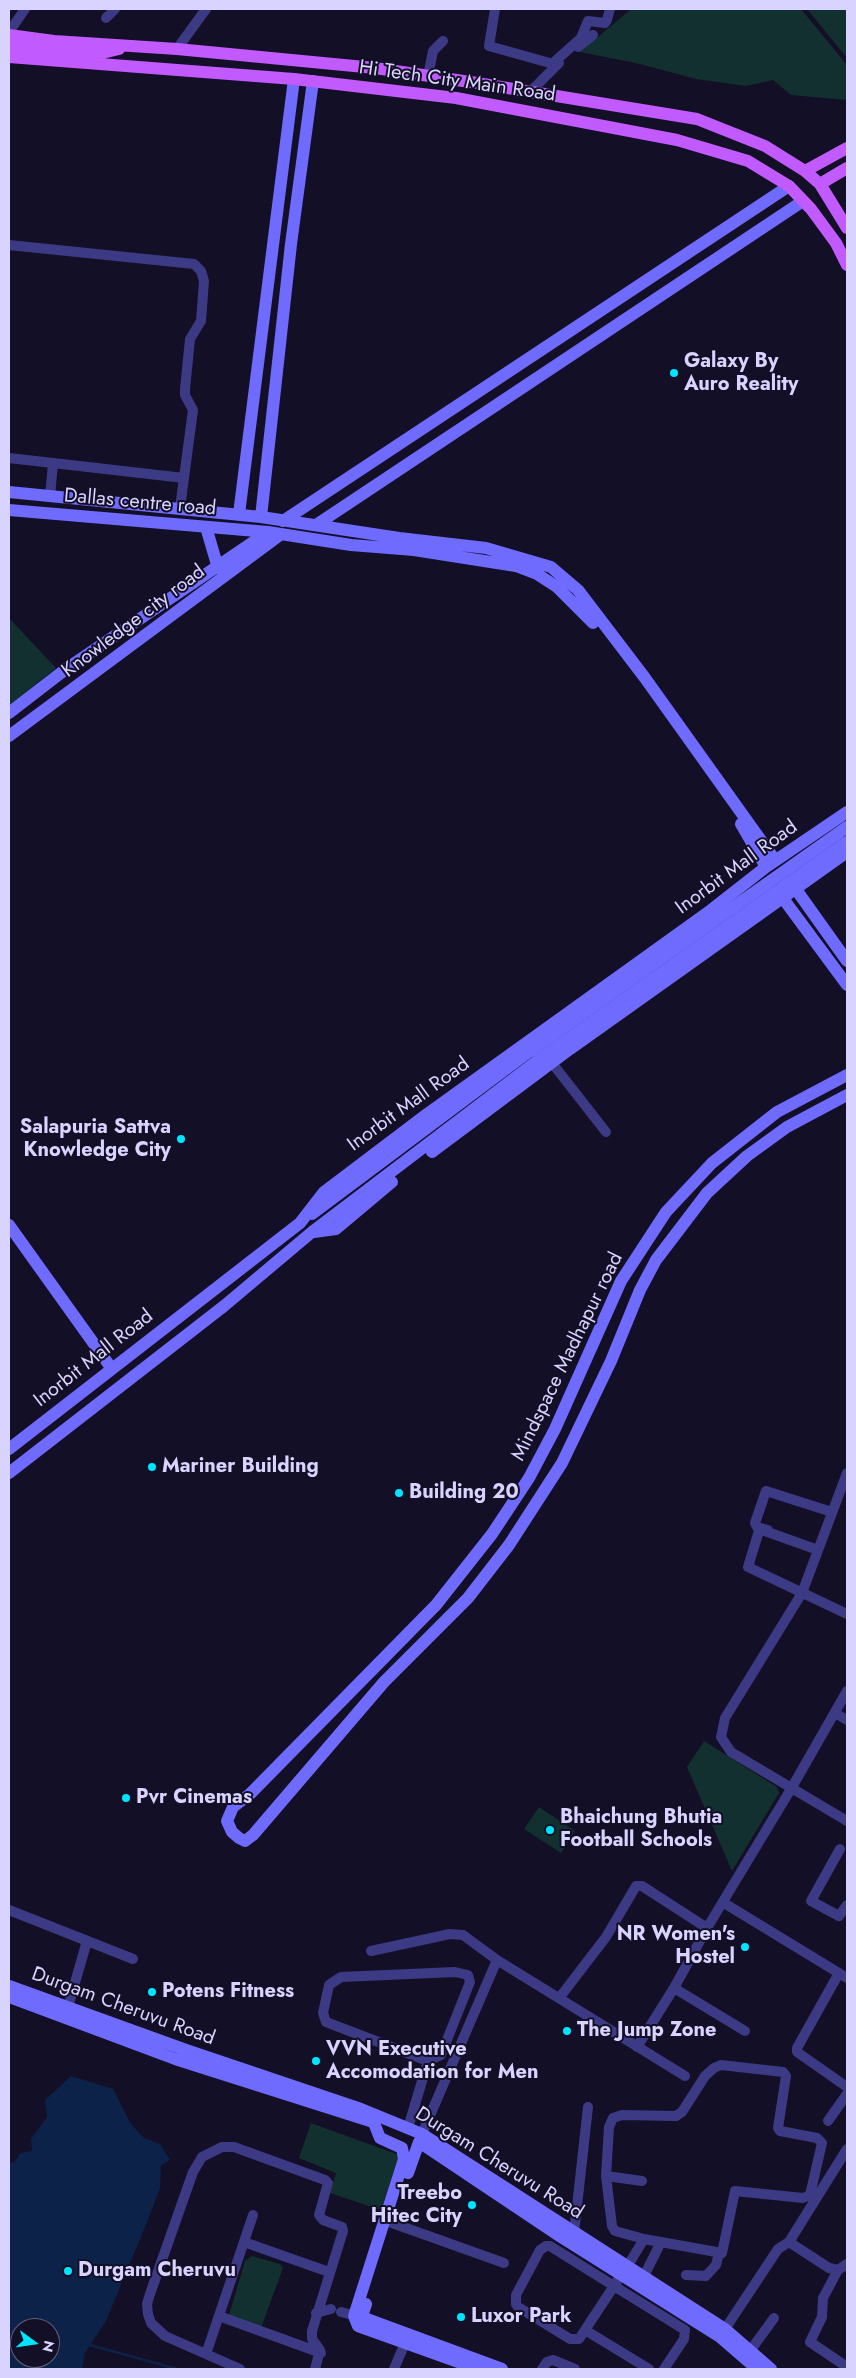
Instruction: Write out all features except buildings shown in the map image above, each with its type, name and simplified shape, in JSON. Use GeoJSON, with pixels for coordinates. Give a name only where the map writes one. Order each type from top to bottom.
{"type":"FeatureCollection","features":[{"type":"Feature","properties":{"kind":"main road","name":"Hi Tech City Main Road"},"geometry":{"type":"LineString","coordinates":[[9,33],[54,41],[178,49],[428,76],[697,119],[765,146],[804,171],[820,184],[847,228]]}},
{"type":"Feature","properties":{"kind":"main road"},"geometry":{"type":"LineString","coordinates":[[9,47],[94,55],[131,46]]}},
{"type":"Feature","properties":{"kind":"main road","name":"Hi Tech City Main Road"},"geometry":{"type":"LineString","coordinates":[[9,57],[313,81],[507,106],[677,140],[748,161],[789,186],[836,243],[847,265]]}},
{"type":"Feature","properties":{"kind":"main road"},"geometry":{"type":"LineString","coordinates":[[239,514],[294,79]]}},
{"type":"Feature","properties":{"kind":"main road"},"geometry":{"type":"LineString","coordinates":[[261,516],[291,244],[313,81]]}},
{"type":"Feature","properties":{"kind":"main road"},"geometry":{"type":"LineString","coordinates":[[507,106],[510,88]]}},
{"type":"Feature","properties":{"kind":"main road"},"geometry":{"type":"LineString","coordinates":[[804,171],[847,148]]}},
{"type":"Feature","properties":{"kind":"main road"},"geometry":{"type":"LineString","coordinates":[[820,184],[847,168]]}},
{"type":"Feature","properties":{"kind":"main road"},"geometry":{"type":"LineString","coordinates":[[283,521],[789,186]]}},
{"type":"Feature","properties":{"kind":"main road"},"geometry":{"type":"LineString","coordinates":[[316,525],[803,201]]}},
{"type":"Feature","properties":{"kind":"main road"},"geometry":{"type":"LineString","coordinates":[[393,448],[404,466]]}},
{"type":"Feature","properties":{"kind":"main road","name":"Dallas centre road"},"geometry":{"type":"LineString","coordinates":[[9,492],[261,516],[454,550]]}},
{"type":"Feature","properties":{"kind":"main road","name":"Dallas centre road"},"geometry":{"type":"LineString","coordinates":[[9,510],[454,550]]}},
{"type":"Feature","properties":{"kind":"main road"},"geometry":{"type":"LineString","coordinates":[[206,527],[218,568]]}},
{"type":"Feature","properties":{"kind":"main road","name":"Knowledge city road"},"geometry":{"type":"LineString","coordinates":[[9,713],[66,669],[274,533]]}},
{"type":"Feature","properties":{"kind":"main road","name":"Knowledge city road"},"geometry":{"type":"LineString","coordinates":[[9,736],[274,533]]}},
{"type":"Feature","properties":{"kind":"main road"},"geometry":{"type":"LineString","coordinates":[[454,550],[516,566],[537,574],[557,587],[579,607],[727,799],[771,864]]}},
{"type":"Feature","properties":{"kind":"main road","name":"Inorbit Mall Road"},"geometry":{"type":"LineString","coordinates":[[9,1448],[300,1223],[324,1192],[747,884],[771,864],[847,812]]}},
{"type":"Feature","properties":{"kind":"main road"},"geometry":{"type":"LineString","coordinates":[[300,1223],[847,827]]}},
{"type":"Feature","properties":{"kind":"main road"},"geometry":{"type":"LineString","coordinates":[[533,1056],[847,842]]}},
{"type":"Feature","properties":{"kind":"main road"},"geometry":{"type":"LineString","coordinates":[[312,1232],[336,1229],[395,1180],[552,1063],[847,852]]}},
{"type":"Feature","properties":{"kind":"main road"},"geometry":{"type":"LineString","coordinates":[[795,888],[847,961]]}},
{"type":"Feature","properties":{"kind":"main road"},"geometry":{"type":"LineString","coordinates":[[782,897],[847,985]]}},
{"type":"Feature","properties":{"kind":"main road"},"geometry":{"type":"LineString","coordinates":[[600,990],[617,1016]]}},
{"type":"Feature","properties":{"kind":"main road","name":"Inorbit Mall Road"},"geometry":{"type":"LineString","coordinates":[[9,1473],[228,1303],[312,1232],[533,1056]]}},
{"type":"Feature","properties":{"kind":"main road","name":"Mindspace Madhapur road"},"geometry":{"type":"LineString","coordinates":[[847,1075],[777,1112],[712,1164],[666,1212],[621,1281],[575,1387],[529,1478],[465,1570],[436,1605],[374,1670],[250,1794],[233,1807],[227,1821],[232,1832],[245,1840],[253,1836],[384,1682],[468,1598],[536,1506],[562,1463],[611,1361],[640,1290],[656,1260],[707,1193],[747,1156],[787,1128],[847,1095]]}},
{"type":"Feature","properties":{"kind":"main road"},"geometry":{"type":"LineString","coordinates":[[9,1224],[112,1369]]}},
{"type":"Feature","properties":{"kind":"main road","name":"Mindspace Madhapur road"},"geometry":{"type":"LineString","coordinates":[[621,1281],[640,1290]]}},
{"type":"Feature","properties":{"kind":"main road"},"geometry":{"type":"LineString","coordinates":[[374,1670],[384,1682]]}},
{"type":"Feature","properties":{"kind":"main road","name":"Durgam Cheruvu Road"},"geometry":{"type":"LineString","coordinates":[[9,1986],[175,2060],[416,2135]]}},
{"type":"Feature","properties":{"kind":"main road","name":"Durgam Cheruvu Road"},"geometry":{"type":"LineString","coordinates":[[9,1997],[67,2013],[361,2109],[416,2135],[624,2271],[684,2322],[722,2333],[757,2369]]}},
{"type":"Feature","properties":{"kind":"main road"},"geometry":{"type":"LineString","coordinates":[[374,2123],[380,2138],[402,2148],[404,2159],[358,2326],[478,2369]]}},
{"type":"Feature","properties":{"kind":"main road"},"geometry":{"type":"LineString","coordinates":[[359,2317],[364,2308],[392,2223],[416,2135]]}},
{"type":"Feature","properties":{"kind":"main road","name":"Durgam Cheruvu Road"},"geometry":{"type":"LineString","coordinates":[[624,2271],[644,2278],[750,2351],[770,2369]]}},
{"type":"Feature","properties":{"kind":"main road"},"geometry":{"type":"LineString","coordinates":[[359,2317],[454,2361],[502,2369]]}},
{"type":"Feature","properties":{"kind":"street"},"geometry":{"type":"LineString","coordinates":[[9,33],[25,9]]}},
{"type":"Feature","properties":{"kind":"street"},"geometry":{"type":"LineString","coordinates":[[106,18],[115,9]]}},
{"type":"Feature","properties":{"kind":"street"},"geometry":{"type":"LineString","coordinates":[[178,49],[206,9]]}},
{"type":"Feature","properties":{"kind":"street"},"geometry":{"type":"LineString","coordinates":[[495,9],[489,46],[554,64]]}},
{"type":"Feature","properties":{"kind":"street"},"geometry":{"type":"LineString","coordinates":[[530,92],[554,64],[579,40],[588,21],[605,23],[610,9]]}},
{"type":"Feature","properties":{"kind":"street"},"geometry":{"type":"LineString","coordinates":[[554,64],[593,35]]}},
{"type":"Feature","properties":{"kind":"street"},"geometry":{"type":"LineString","coordinates":[[428,76],[433,51],[443,41]]}},
{"type":"Feature","properties":{"kind":"street"},"geometry":{"type":"LineString","coordinates":[[9,245],[194,264],[202,271],[204,281],[201,321],[190,339],[185,389],[185,395],[193,410],[180,508]]}},
{"type":"Feature","properties":{"kind":"street"},"geometry":{"type":"LineString","coordinates":[[9,458],[184,478]]}},
{"type":"Feature","properties":{"kind":"street"},"geometry":{"type":"LineString","coordinates":[[50,496],[53,463]]}},
{"type":"Feature","properties":{"kind":"street"},"geometry":{"type":"LineString","coordinates":[[552,1063],[606,1132]]}},
{"type":"Feature","properties":{"kind":"street"},"geometry":{"type":"LineString","coordinates":[[847,1473],[802,1592],[726,1718],[721,1737],[731,1752],[847,1822]]}},
{"type":"Feature","properties":{"kind":"street"},"geometry":{"type":"LineString","coordinates":[[819,1548],[756,1526],[764,1493],[766,1491],[832,1512]]}},
{"type":"Feature","properties":{"kind":"street"},"geometry":{"type":"LineString","coordinates":[[819,1548],[762,1530],[748,1566],[751,1570],[847,1614]]}},
{"type":"Feature","properties":{"kind":"street"},"geometry":{"type":"LineString","coordinates":[[637,2047],[673,1990],[707,1928],[724,1903],[847,1691]]}},
{"type":"Feature","properties":{"kind":"street"},"geometry":{"type":"LineString","coordinates":[[835,1713],[847,1720]]}},
{"type":"Feature","properties":{"kind":"street"},"geometry":{"type":"LineString","coordinates":[[840,1849],[812,1901],[839,1916],[847,1904]]}},
{"type":"Feature","properties":{"kind":"street"},"geometry":{"type":"LineString","coordinates":[[560,1997],[606,1937],[636,1886],[642,1886],[707,1928]]}},
{"type":"Feature","properties":{"kind":"street"},"geometry":{"type":"LineString","coordinates":[[724,1903],[843,1975],[796,2048],[797,2052],[846,2093],[830,2122]]}},
{"type":"Feature","properties":{"kind":"street"},"geometry":{"type":"LineString","coordinates":[[9,1910],[133,1959]]}},
{"type":"Feature","properties":{"kind":"street"},"geometry":{"type":"LineString","coordinates":[[371,1951],[457,1934],[470,1939],[497,1960],[686,2076]]}},
{"type":"Feature","properties":{"kind":"street"},"geometry":{"type":"LineString","coordinates":[[67,2013],[87,1940]]}},
{"type":"Feature","properties":{"kind":"street"},"geometry":{"type":"LineString","coordinates":[[416,2135],[497,1960]]}},
{"type":"Feature","properties":{"kind":"street"},"geometry":{"type":"LineString","coordinates":[[464,1972],[470,1982],[441,2055],[428,2061],[326,2022],[323,2013],[329,1985],[341,1977],[464,1972]]}},
{"type":"Feature","properties":{"kind":"street"},"geometry":{"type":"LineString","coordinates":[[470,1982],[485,1988]]}},
{"type":"Feature","properties":{"kind":"street"},"geometry":{"type":"LineString","coordinates":[[673,1990],[706,2014]]}},
{"type":"Feature","properties":{"kind":"street"},"geometry":{"type":"LineString","coordinates":[[673,1990],[745,2031]]}},
{"type":"Feature","properties":{"kind":"street"},"geometry":{"type":"LineString","coordinates":[[416,2135],[428,2061]]}},
{"type":"Feature","properties":{"kind":"street"},"geometry":{"type":"LineString","coordinates":[[722,2066],[783,2072],[786,2076],[778,2128],[780,2131],[817,2138],[822,2143],[810,2195],[803,2198],[735,2191],[724,2251],[719,2253],[644,2239],[614,2229],[606,2176],[609,2127],[613,2118],[622,2114],[676,2116],[682,2112],[705,2076],[714,2068],[722,2066]]}},
{"type":"Feature","properties":{"kind":"street"},"geometry":{"type":"LineString","coordinates":[[577,2239],[588,2107]]}},
{"type":"Feature","properties":{"kind":"street"},"geometry":{"type":"LineString","coordinates":[[240,2369],[158,2331],[151,2323],[147,2304],[193,2172],[198,2162],[207,2153],[222,2147],[234,2147],[325,2180],[328,2183],[319,2216],[343,2229],[316,2313],[312,2335],[321,2353],[315,2369]]}},
{"type":"Feature","properties":{"kind":"street"},"geometry":{"type":"LineString","coordinates":[[722,2333],[778,2248],[789,2242],[847,2149]]}},
{"type":"Feature","properties":{"kind":"street"},"geometry":{"type":"LineString","coordinates":[[606,2176],[642,2181]]}},
{"type":"Feature","properties":{"kind":"street"},"geometry":{"type":"LineString","coordinates":[[206,2354],[253,2215]]}},
{"type":"Feature","properties":{"kind":"street"},"geometry":{"type":"LineString","coordinates":[[392,2223],[504,2263]]}},
{"type":"Feature","properties":{"kind":"street"},"geometry":{"type":"LineString","coordinates":[[644,2239],[624,2271],[614,2286],[579,2339],[570,2339],[518,2308],[516,2295],[540,2250],[550,2246],[614,2286],[684,2322],[686,2335],[664,2369]]}},
{"type":"Feature","properties":{"kind":"street"},"geometry":{"type":"LineString","coordinates":[[244,2242],[329,2272]]}},
{"type":"Feature","properties":{"kind":"street"},"geometry":{"type":"LineString","coordinates":[[644,2278],[661,2242]]}},
{"type":"Feature","properties":{"kind":"street"},"geometry":{"type":"LineString","coordinates":[[789,2242],[823,2265],[843,2267],[823,2298],[822,2317],[810,2342],[847,2367]]}},
{"type":"Feature","properties":{"kind":"street"},"geometry":{"type":"LineString","coordinates":[[686,2274],[706,2276],[716,2265],[719,2253]]}},
{"type":"Feature","properties":{"kind":"street"},"geometry":{"type":"LineString","coordinates":[[341,2312],[359,2317]]}},
{"type":"Feature","properties":{"kind":"street"},"geometry":{"type":"LineString","coordinates":[[219,2316],[321,2353]]}},
{"type":"Feature","properties":{"kind":"street"},"geometry":{"type":"LineString","coordinates":[[750,2351],[774,2318]]}},
{"type":"Feature","properties":{"kind":"street"},"geometry":{"type":"LineString","coordinates":[[585,2330],[649,2369]]}},
{"type":"Feature","properties":{"kind":"street"},"geometry":{"type":"LineString","coordinates":[[394,2369],[404,2343]]}},
{"type":"Feature","properties":{"kind":"street"},"geometry":{"type":"LineString","coordinates":[[542,2369],[547,2362],[553,2360],[575,2369]]}},
{"type":"Feature","properties":{"kind":"green space"},"geometry":{"type":"Polygon","coordinates":[[[631,9],[801,9],[847,65],[847,100],[791,95],[773,80],[746,86],[696,79],[636,63],[580,52],[631,9]]]}},
{"type":"Feature","properties":{"kind":"green space"},"geometry":{"type":"Polygon","coordinates":[[[807,9],[847,9],[847,58],[807,9]]]}},
{"type":"Feature","properties":{"kind":"green space"},"geometry":{"type":"Polygon","coordinates":[[[9,618],[56,668],[9,706],[9,618]]]}},
{"type":"Feature","properties":{"kind":"green space"},"geometry":{"type":"Polygon","coordinates":[[[704,1741],[777,1787],[779,1793],[732,1871],[687,1767],[704,1741]]]}},
{"type":"Feature","properties":{"kind":"green space","name":"Bhaichung Bhutia Football Schools"},"geometry":{"type":"Polygon","coordinates":[[[539,1807],[575,1831],[561,1853],[524,1829],[539,1807]]]}},
{"type":"Feature","properties":{"kind":"green space"},"geometry":{"type":"Polygon","coordinates":[[[311,2123],[399,2155],[381,2210],[330,2193],[336,2173],[299,2158],[311,2123]]]}},
{"type":"Feature","properties":{"kind":"green space"},"geometry":{"type":"Polygon","coordinates":[[[252,2256],[280,2264],[283,2268],[261,2328],[229,2315],[245,2261],[252,2256]]]}},
{"type":"Feature","properties":{"kind":"water","name":"Durgam Cheruvu"},"geometry":{"type":"Polygon","coordinates":[[[71,2076],[113,2089],[131,2124],[144,2138],[160,2144],[170,2160],[161,2165],[160,2188],[147,2222],[106,2321],[85,2353],[82,2369],[9,2369],[9,2162],[14,2163],[20,2153],[32,2151],[31,2139],[47,2117],[45,2100],[71,2076]]]}},
{"type":"Feature","properties":{"kind":"waterway"},"geometry":{"type":"LineString","coordinates":[[90,2345],[177,2369]]}},
{"type":"Feature","properties":{"kind":"place","name":"Galaxy By Auro Reality"},"geometry":{"type":"Point","coordinates":[674,373]}},
{"type":"Feature","properties":{"kind":"place","name":"Salapuria Sattva Knowledge City"},"geometry":{"type":"Point","coordinates":[181,1139]}},
{"type":"Feature","properties":{"kind":"place","name":"Mariner Building"},"geometry":{"type":"Point","coordinates":[152,1467]}},
{"type":"Feature","properties":{"kind":"place","name":"Building 20"},"geometry":{"type":"Point","coordinates":[399,1493]}},
{"type":"Feature","properties":{"kind":"place","name":"Pvr Cinemas"},"geometry":{"type":"Point","coordinates":[126,1798]}},
{"type":"Feature","properties":{"kind":"place","name":"Bhaichung Bhutia Football Schools"},"geometry":{"type":"Point","coordinates":[550,1830]}},
{"type":"Feature","properties":{"kind":"place","name":"NR Women's Hostel"},"geometry":{"type":"Point","coordinates":[745,1947]}},
{"type":"Feature","properties":{"kind":"place","name":"Potens Fitness"},"geometry":{"type":"Point","coordinates":[152,1992]}},
{"type":"Feature","properties":{"kind":"place","name":"The Jump Zone"},"geometry":{"type":"Point","coordinates":[567,2031]}},
{"type":"Feature","properties":{"kind":"place","name":"VVN Executive Accomodation for Men"},"geometry":{"type":"Point","coordinates":[316,2061]}},
{"type":"Feature","properties":{"kind":"place","name":"Treebo Hitec City"},"geometry":{"type":"Point","coordinates":[472,2205]}},
{"type":"Feature","properties":{"kind":"place","name":"Durgam Cheruvu"},"geometry":{"type":"Point","coordinates":[68,2271]}},
{"type":"Feature","properties":{"kind":"place","name":"Luxor Park"},"geometry":{"type":"Point","coordinates":[461,2317]}}]}
